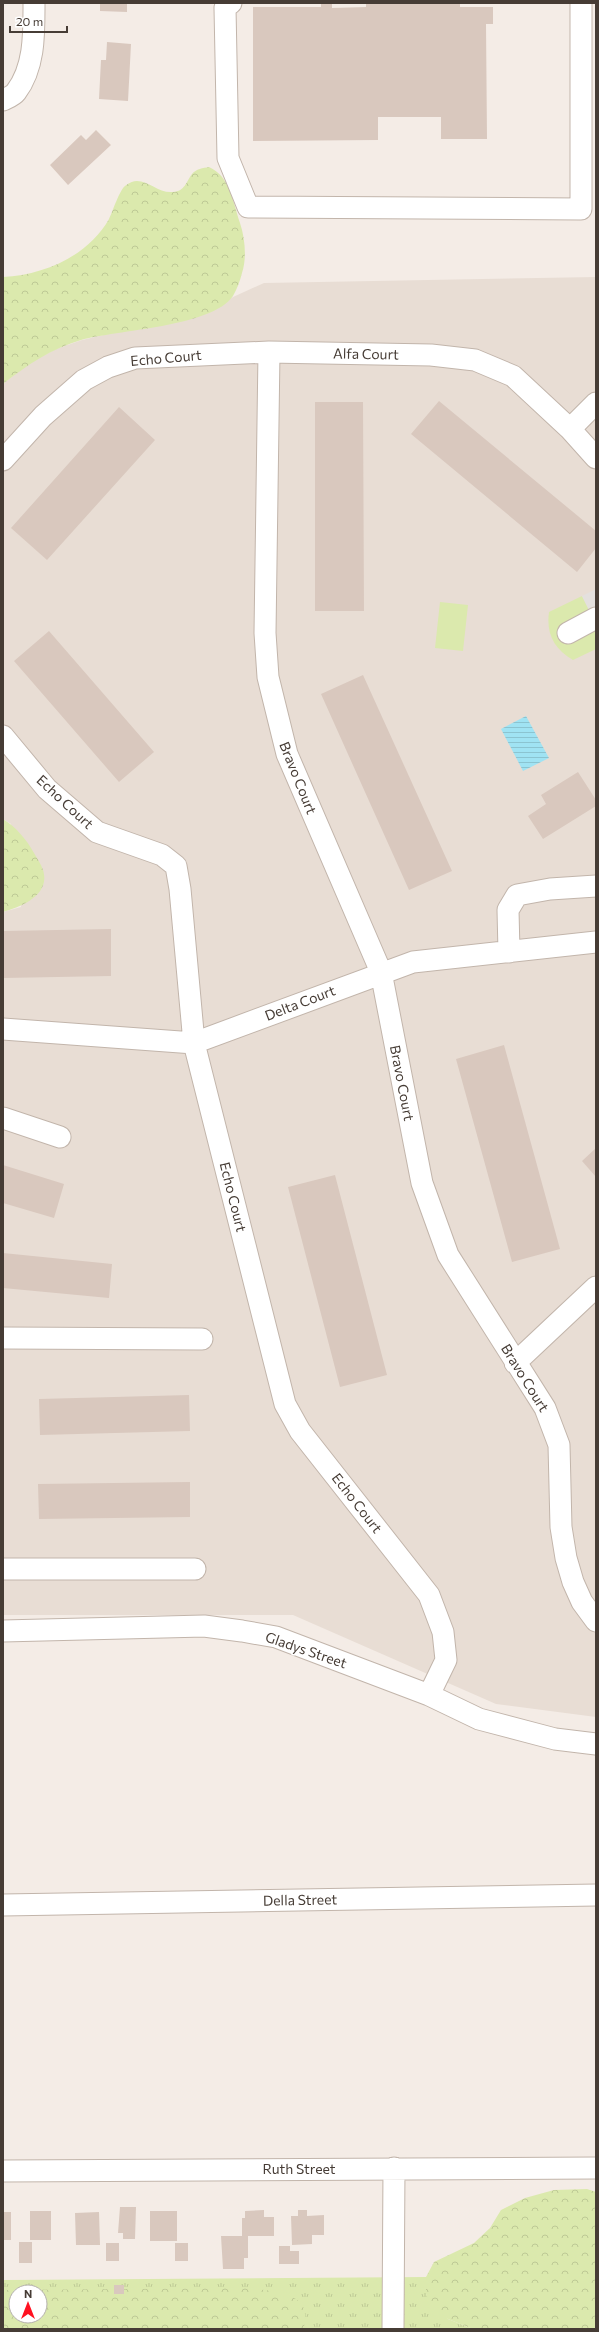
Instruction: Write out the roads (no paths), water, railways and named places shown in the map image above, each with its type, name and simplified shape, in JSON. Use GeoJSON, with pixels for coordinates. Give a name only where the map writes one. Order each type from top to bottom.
{"type":"FeatureCollection","features":[{"type":"Feature","properties":{"kind":"street"},"geometry":{"type":"LineString","coordinates":[[9,97],[27,69],[31,54],[34,3]]}},
{"type":"Feature","properties":{"kind":"street"},"geometry":{"type":"LineString","coordinates":[[231,3],[225,8],[228,158],[248,207],[582,210],[581,3]]}},
{"type":"Feature","properties":{"kind":"street","name":"Alfa Court"},"geometry":{"type":"LineString","coordinates":[[270,352],[431,355],[475,360],[513,376],[570,429],[596,458]]}},
{"type":"Feature","properties":{"kind":"street","name":"Echo Court"},"geometry":{"type":"LineString","coordinates":[[3,460],[43,416],[84,380],[108,367],[134,358],[270,352]]}},
{"type":"Feature","properties":{"kind":"street","name":"Bravo Court"},"geometry":{"type":"LineString","coordinates":[[270,352],[266,633],[268,677],[276,715],[287,754],[381,972],[422,1183],[448,1255],[515,1363],[546,1408],[559,1445],[562,1527],[566,1558],[572,1582],[582,1602],[596,1621]]}},
{"type":"Feature","properties":{"kind":"street"},"geometry":{"type":"LineString","coordinates":[[570,429],[596,403]]}},
{"type":"Feature","properties":{"kind":"street"},"geometry":{"type":"LineString","coordinates":[[568,633],[596,618]]}},
{"type":"Feature","properties":{"kind":"street","name":"Echo Court"},"geometry":{"type":"LineString","coordinates":[[3,736],[47,789],[97,832],[130,842],[162,855],[176,866],[180,889],[194,1043],[285,1404],[300,1431],[429,1595],[443,1632],[446,1660],[429,1695]]}},
{"type":"Feature","properties":{"kind":"street"},"geometry":{"type":"LineString","coordinates":[[509,952],[508,910],[517,895],[550,889],[596,886]]}},
{"type":"Feature","properties":{"kind":"street","name":"Delta Court"},"geometry":{"type":"LineString","coordinates":[[3,1029],[194,1043],[381,972],[413,962],[596,942]]}},
{"type":"Feature","properties":{"kind":"street"},"geometry":{"type":"LineString","coordinates":[[3,1118],[60,1136]]}},
{"type":"Feature","properties":{"kind":"street"},"geometry":{"type":"LineString","coordinates":[[515,1363],[596,1287]]}},
{"type":"Feature","properties":{"kind":"street"},"geometry":{"type":"LineString","coordinates":[[3,1338],[202,1339]]}},
{"type":"Feature","properties":{"kind":"street"},"geometry":{"type":"LineString","coordinates":[[3,1569],[195,1569]]}},
{"type":"Feature","properties":{"kind":"street","name":"Gladys Street"},"geometry":{"type":"LineString","coordinates":[[3,1631],[204,1626],[242,1631],[276,1638],[429,1695],[479,1719],[517,1731],[555,1739],[596,1744]]}},
{"type":"Feature","properties":{"kind":"street","name":"Della Street"},"geometry":{"type":"LineString","coordinates":[[3,1905],[596,1895]]}},
{"type":"Feature","properties":{"kind":"street"},"geometry":{"type":"LineString","coordinates":[[393,2329],[394,2168]]}},
{"type":"Feature","properties":{"kind":"street","name":"Ruth Street"},"geometry":{"type":"LineString","coordinates":[[3,2171],[596,2168]]}},
{"type":"Feature","properties":{"kind":"water"},"geometry":{"type":"Polygon","coordinates":[[[526,716],[549,758],[523,771],[501,729],[526,716]]]}}]}
